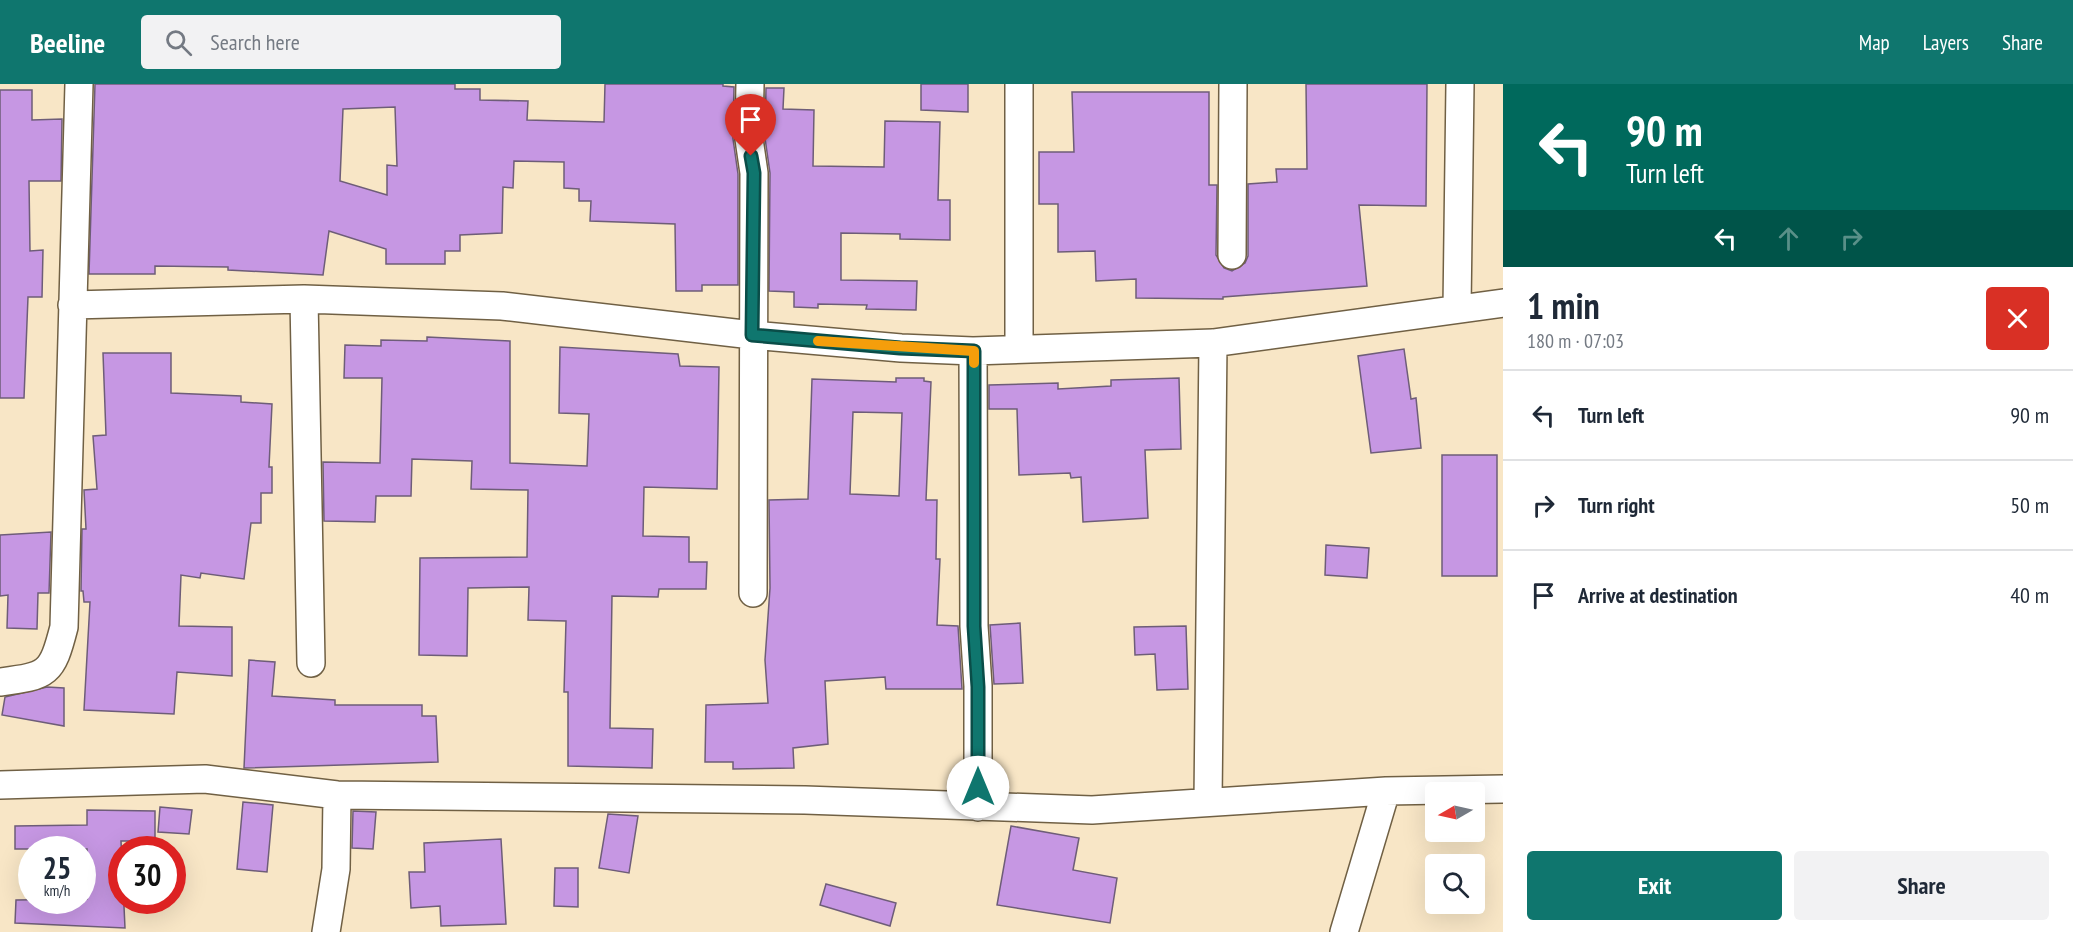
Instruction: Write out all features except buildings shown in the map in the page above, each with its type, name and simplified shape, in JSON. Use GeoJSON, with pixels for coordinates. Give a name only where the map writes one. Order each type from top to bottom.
{"type":"FeatureCollection","features":[{"type":"Feature","properties":{"kind":"street"},"geometry":{"type":"LineString","coordinates":[[0,681],[42,673],[55,661],[64,627],[68,565],[72,305],[79,84]]}},
{"type":"Feature","properties":{"kind":"street"},"geometry":{"type":"LineString","coordinates":[[750,84],[749,140],[754,173],[753,593]]}},
{"type":"Feature","properties":{"kind":"street"},"geometry":{"type":"LineString","coordinates":[[1019,84],[1019,348]]}},
{"type":"Feature","properties":{"kind":"street"},"geometry":{"type":"LineString","coordinates":[[1232,255],[1233,84]]}},
{"type":"Feature","properties":{"kind":"street"},"geometry":{"type":"LineString","coordinates":[[1457,308],[1460,84]]}},
{"type":"Feature","properties":{"kind":"street"},"geometry":{"type":"LineString","coordinates":[[72,305],[304,299],[502,306],[752,335],[900,348],[974,351],[1213,343],[1503,303]]}},
{"type":"Feature","properties":{"kind":"street"},"geometry":{"type":"LineString","coordinates":[[304,299],[311,663]]}},
{"type":"Feature","properties":{"kind":"street"},"geometry":{"type":"LineString","coordinates":[[1208,801],[1213,343]]}},
{"type":"Feature","properties":{"kind":"street"},"geometry":{"type":"LineString","coordinates":[[974,351],[974,614],[978,687],[978,807]]}},
{"type":"Feature","properties":{"kind":"street"},"geometry":{"type":"LineString","coordinates":[[0,785],[205,779],[337,795],[805,800],[1092,810],[1386,791],[1503,789]]}},
{"type":"Feature","properties":{"kind":"street"},"geometry":{"type":"LineString","coordinates":[[1344,932],[1386,791]]}},
{"type":"Feature","properties":{"kind":"street"},"geometry":{"type":"LineString","coordinates":[[326,932],[336,868],[337,795]]}},
{"type":"Feature","properties":{"kind":"slow traffic"},"geometry":{"type":"LineString","coordinates":[[818,341],[974,351],[974,363]]}},
{"type":"Feature","properties":{"kind":"route"},"geometry":{"type":"LineString","coordinates":[[751,156],[754,173],[752,335],[900,348],[974,351],[974,626],[978,687],[978,787]]}}]}
